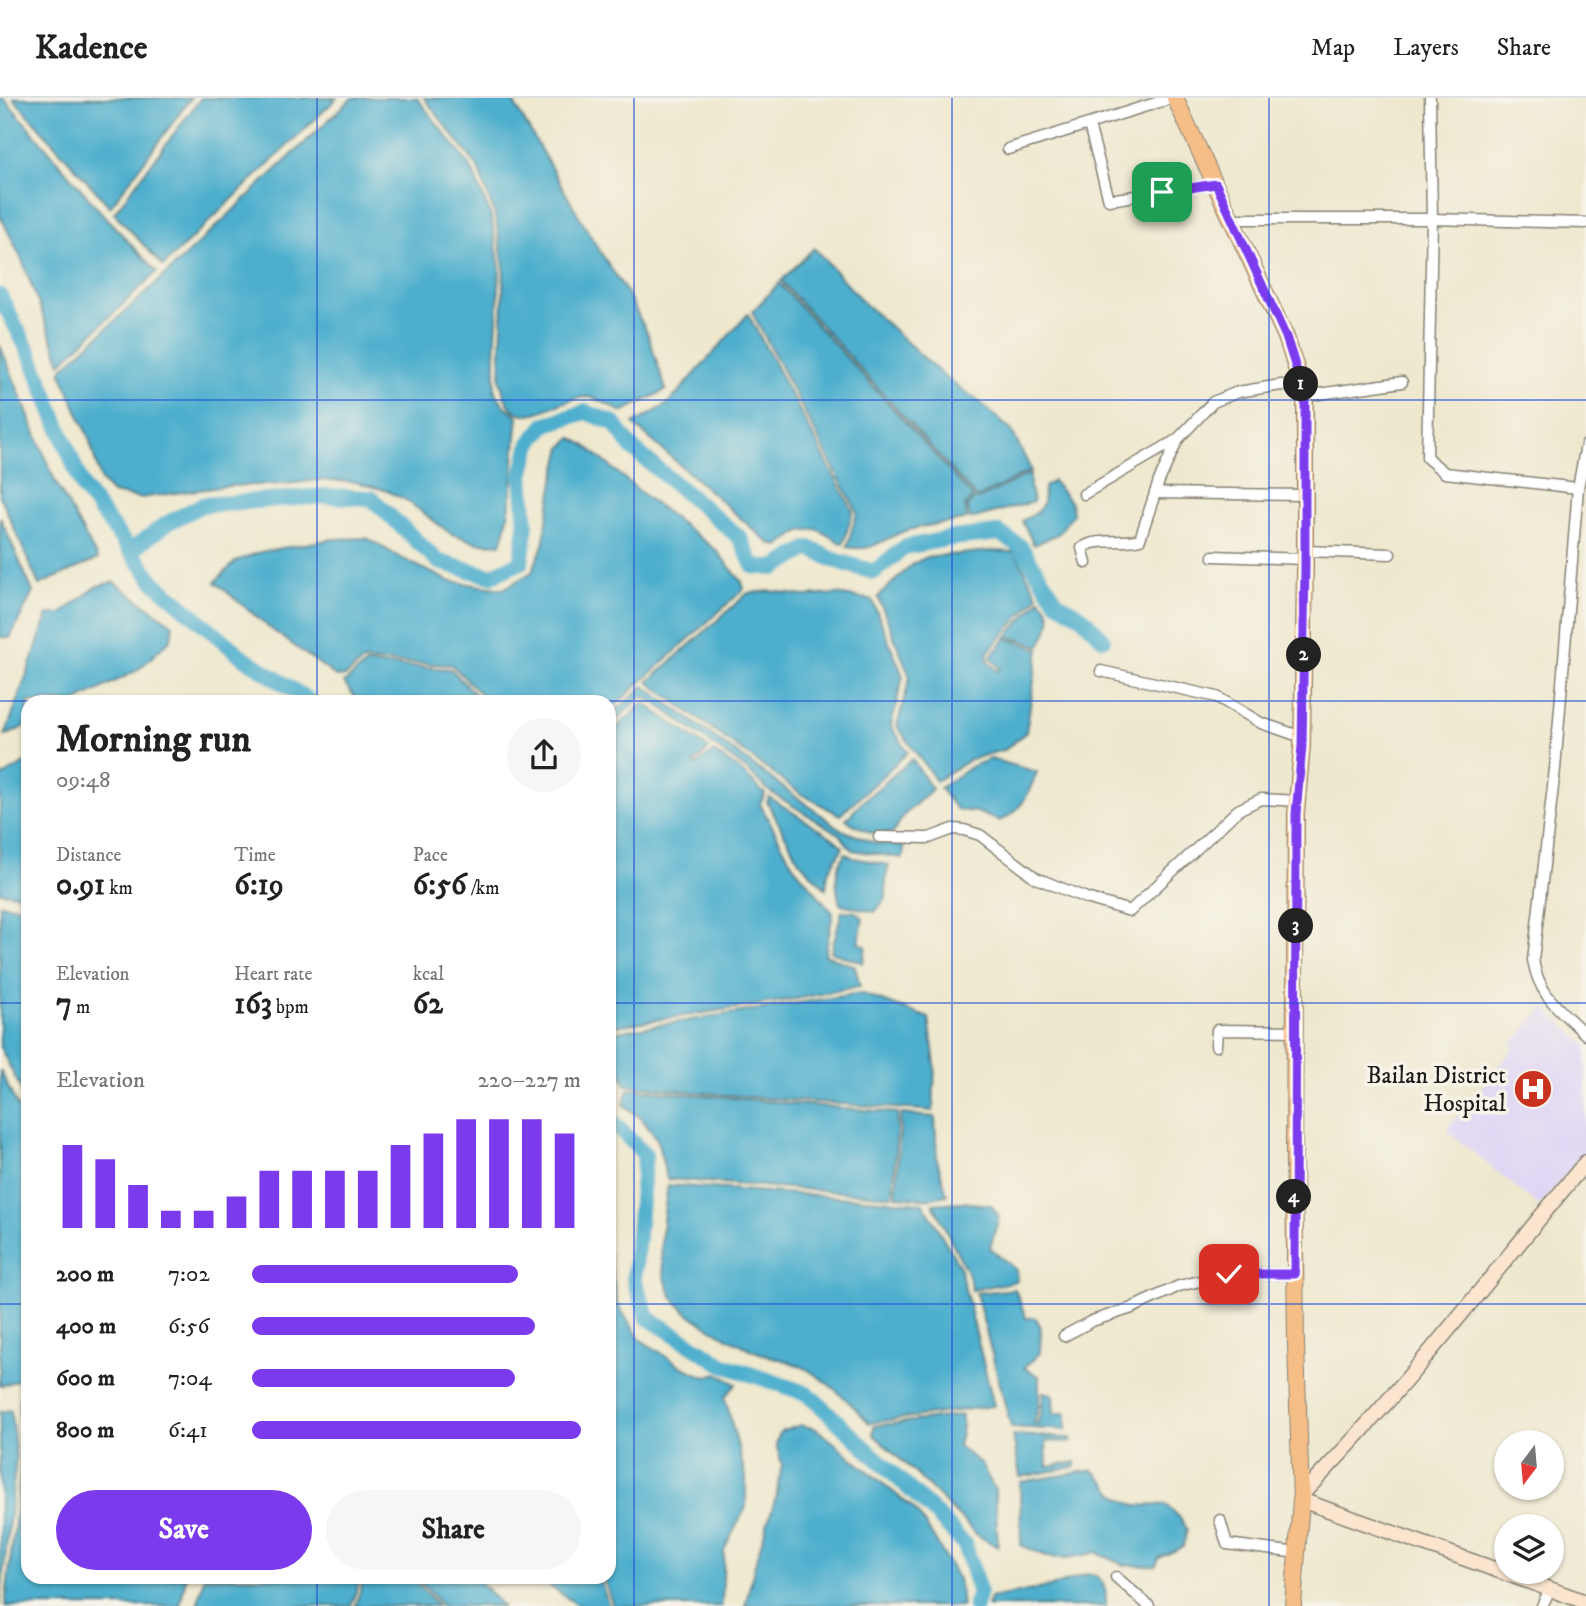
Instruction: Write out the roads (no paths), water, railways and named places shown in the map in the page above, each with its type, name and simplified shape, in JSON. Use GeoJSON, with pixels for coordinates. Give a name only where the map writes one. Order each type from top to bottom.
{"type":"FeatureCollection","features":[{"type":"Feature","properties":{"kind":"main road"},"geometry":{"type":"LineString","coordinates":[[1173,98],[1216,184],[1286,337],[1304,392],[1306,495],[1302,737],[1297,802],[1295,1031],[1295,1274],[1301,1497],[1293,1606]]}},
{"type":"Feature","properties":{"kind":"main road"},"geometry":{"type":"LineString","coordinates":[[1301,1497],[1380,1409],[1584,1166]]}},
{"type":"Feature","properties":{"kind":"main road"},"geometry":{"type":"LineString","coordinates":[[1301,1497],[1586,1602]]}},
{"type":"Feature","properties":{"kind":"street"},"geometry":{"type":"LineString","coordinates":[[1008,149],[1173,98]]}},
{"type":"Feature","properties":{"kind":"street"},"geometry":{"type":"LineString","coordinates":[[1430,98],[1432,219],[1427,458],[1445,473],[1578,488]]}},
{"type":"Feature","properties":{"kind":"street"},"geometry":{"type":"LineString","coordinates":[[1088,125],[1109,200],[1216,184]]}},
{"type":"Feature","properties":{"kind":"street"},"geometry":{"type":"LineString","coordinates":[[1232,219],[1432,219],[1586,223]]}},
{"type":"Feature","properties":{"kind":"street"},"geometry":{"type":"LineString","coordinates":[[1084,494],[1178,439],[1213,402],[1238,392],[1281,385],[1304,392],[1402,382]]}},
{"type":"Feature","properties":{"kind":"street"},"geometry":{"type":"LineString","coordinates":[[1086,563],[1082,548],[1088,544],[1140,539],[1155,493],[1178,439]]}},
{"type":"Feature","properties":{"kind":"street"},"geometry":{"type":"LineString","coordinates":[[1586,445],[1578,488],[1555,769],[1533,960],[1536,980],[1548,998],[1586,1035]]}},
{"type":"Feature","properties":{"kind":"street"},"geometry":{"type":"LineString","coordinates":[[1155,493],[1306,495]]}},
{"type":"Feature","properties":{"kind":"street"},"geometry":{"type":"LineString","coordinates":[[1213,556],[1390,554]]}},
{"type":"Feature","properties":{"kind":"street"},"geometry":{"type":"LineString","coordinates":[[1101,671],[1217,697],[1261,723],[1302,737]]}},
{"type":"Feature","properties":{"kind":"street"},"geometry":{"type":"LineString","coordinates":[[879,837],[929,838],[953,829],[964,830],[980,835],[1036,878],[1086,898],[1130,911],[1238,810],[1261,799],[1297,802]]}},
{"type":"Feature","properties":{"kind":"street"},"geometry":{"type":"LineString","coordinates":[[1216,1046],[1217,1030],[1295,1031]]}},
{"type":"Feature","properties":{"kind":"street"},"geometry":{"type":"LineString","coordinates":[[1064,1336],[1092,1321],[1132,1308],[1179,1286],[1229,1274],[1295,1274]]}},
{"type":"Feature","properties":{"kind":"street"},"geometry":{"type":"LineString","coordinates":[[1220,1520],[1227,1544],[1298,1553]]}},
{"type":"Feature","properties":{"kind":"street"},"geometry":{"type":"LineString","coordinates":[[1116,1577],[1149,1606]]}},
{"type":"Feature","properties":{"kind":"street"},"geometry":{"type":"LineString","coordinates":[[1542,1606],[1550,1589]]}},
{"type":"Feature","properties":{"kind":"water"},"geometry":{"type":"Polygon","coordinates":[[[0,98],[4,98],[98,209],[157,272],[61,363],[22,260],[0,215],[0,98]]]}},
{"type":"Feature","properties":{"kind":"water"},"geometry":{"type":"Polygon","coordinates":[[[13,98],[191,98],[110,207],[13,98]]]}},
{"type":"Feature","properties":{"kind":"water"},"geometry":{"type":"Polygon","coordinates":[[[201,98],[337,98],[163,266],[114,213],[201,98]]]}},
{"type":"Feature","properties":{"kind":"water"},"geometry":{"type":"Polygon","coordinates":[[[352,98],[417,98],[471,167],[491,216],[500,268],[495,392],[505,406],[518,416],[511,498],[501,544],[478,543],[450,533],[406,500],[385,490],[355,482],[320,480],[227,486],[140,498],[112,493],[101,481],[89,438],[61,373],[63,368],[352,98]]]}},
{"type":"Feature","properties":{"kind":"water"},"geometry":{"type":"Polygon","coordinates":[[[424,98],[511,98],[594,242],[627,293],[648,335],[666,390],[622,412],[591,397],[572,399],[534,413],[523,414],[513,410],[506,399],[500,379],[504,268],[495,215],[477,166],[424,98]]]}},
{"type":"Feature","properties":{"kind":"water"},"geometry":{"type":"Polygon","coordinates":[[[814,248],[863,302],[947,379],[977,400],[1012,431],[1031,470],[977,498],[781,281],[814,248]]]}},
{"type":"Feature","properties":{"kind":"water"},"geometry":{"type":"Polygon","coordinates":[[[779,283],[973,497],[965,505],[967,519],[908,530],[865,548],[847,547],[857,512],[752,312],[779,283]]]}},
{"type":"Feature","properties":{"kind":"water"},"geometry":{"type":"Polygon","coordinates":[[[748,314],[853,511],[843,544],[817,529],[801,531],[778,546],[769,543],[633,424],[668,404],[748,314]]]}},
{"type":"Feature","properties":{"kind":"water"},"geometry":{"type":"Polygon","coordinates":[[[0,345],[55,481],[98,559],[39,585],[0,496],[0,345]]]}},
{"type":"Feature","properties":{"kind":"water"},"geometry":{"type":"Polygon","coordinates":[[[572,438],[585,445],[645,496],[716,550],[742,582],[744,589],[616,705],[616,695],[481,695],[452,665],[363,661],[346,676],[337,677],[271,629],[215,582],[236,561],[260,552],[333,539],[367,538],[449,581],[503,589],[532,572],[543,545],[562,447],[572,438]]]}},
{"type":"Feature","properties":{"kind":"water"},"geometry":{"type":"Polygon","coordinates":[[[1030,473],[1033,502],[970,519],[967,506],[974,499],[977,500],[1030,473]]]}},
{"type":"Feature","properties":{"kind":"water"},"geometry":{"type":"Polygon","coordinates":[[[1053,481],[1071,503],[1073,514],[1058,534],[1034,545],[1022,521],[1036,513],[1043,504],[1044,487],[1053,481]]]}},
{"type":"Feature","properties":{"kind":"water"},"geometry":{"type":"Polygon","coordinates":[[[0,517],[33,592],[10,638],[0,637],[0,517]]]}},
{"type":"Feature","properties":{"kind":"water"},"geometry":{"type":"Polygon","coordinates":[[[991,551],[1015,552],[1038,596],[987,653],[989,663],[998,671],[1000,668],[991,656],[1006,638],[1039,649],[1026,732],[1006,749],[969,760],[936,781],[897,726],[910,677],[878,597],[912,564],[927,557],[991,551]]]}},
{"type":"Feature","properties":{"kind":"water"},"geometry":{"type":"Polygon","coordinates":[[[114,582],[173,625],[171,639],[138,670],[89,695],[21,695],[21,728],[5,736],[48,614],[61,614],[97,586],[114,582]]]}},
{"type":"Feature","properties":{"kind":"water"},"geometry":{"type":"Polygon","coordinates":[[[772,591],[804,596],[836,594],[872,600],[903,676],[891,726],[908,752],[840,815],[801,794],[648,682],[748,593],[772,591]]]}},
{"type":"Feature","properties":{"kind":"water"},"geometry":{"type":"Polygon","coordinates":[[[1040,599],[1049,611],[1050,622],[1040,646],[1007,636],[1040,599]]]}},
{"type":"Feature","properties":{"kind":"water"},"geometry":{"type":"Polygon","coordinates":[[[366,664],[451,669],[475,695],[353,695],[344,683],[366,664]]]}},
{"type":"Feature","properties":{"kind":"water"},"geometry":{"type":"Polygon","coordinates":[[[644,686],[842,830],[875,843],[904,846],[903,858],[852,850],[840,835],[769,791],[747,770],[654,702],[642,696],[616,720],[616,711],[644,686]]]}},
{"type":"Feature","properties":{"kind":"water"},"geometry":{"type":"Polygon","coordinates":[[[644,703],[709,749],[694,763],[696,765],[713,752],[740,770],[765,794],[760,804],[793,865],[833,913],[825,955],[855,966],[860,986],[796,999],[616,1026],[616,728],[644,703]]]}},
{"type":"Feature","properties":{"kind":"water"},"geometry":{"type":"Polygon","coordinates":[[[912,759],[932,789],[904,815],[893,833],[874,833],[846,820],[861,803],[912,759]]]}},
{"type":"Feature","properties":{"kind":"water"},"geometry":{"type":"Polygon","coordinates":[[[991,759],[1037,772],[1019,808],[999,821],[976,812],[957,810],[940,788],[972,766],[991,759]]]}},
{"type":"Feature","properties":{"kind":"water"},"geometry":{"type":"Polygon","coordinates":[[[21,765],[21,895],[0,892],[0,778],[21,765]]]}},
{"type":"Feature","properties":{"kind":"water"},"geometry":{"type":"Polygon","coordinates":[[[769,797],[843,847],[828,872],[826,889],[799,861],[767,802],[769,797]]]}},
{"type":"Feature","properties":{"kind":"water"},"geometry":{"type":"Polygon","coordinates":[[[845,853],[854,858],[889,865],[886,898],[875,912],[840,904],[836,877],[845,853]]]}},
{"type":"Feature","properties":{"kind":"water"},"geometry":{"type":"Polygon","coordinates":[[[0,904],[21,907],[21,1089],[0,1047],[0,904]]]}},
{"type":"Feature","properties":{"kind":"water"},"geometry":{"type":"Polygon","coordinates":[[[842,911],[856,912],[863,918],[859,943],[866,946],[863,963],[831,952],[842,911]]]}},
{"type":"Feature","properties":{"kind":"water"},"geometry":{"type":"Polygon","coordinates":[[[860,993],[929,1018],[935,1065],[933,1111],[626,1085],[616,1062],[616,1032],[860,993]]]}},
{"type":"Feature","properties":{"kind":"water"},"geometry":{"type":"Polygon","coordinates":[[[0,1070],[21,1114],[21,1379],[0,1386],[0,1070]]]}},
{"type":"Feature","properties":{"kind":"water"},"geometry":{"type":"Polygon","coordinates":[[[627,1090],[898,1113],[893,1196],[667,1179],[657,1139],[642,1119],[624,1105],[627,1090]]]}},
{"type":"Feature","properties":{"kind":"water"},"geometry":{"type":"Polygon","coordinates":[[[901,1114],[935,1117],[937,1159],[947,1195],[928,1199],[896,1196],[901,1114]]]}},
{"type":"Feature","properties":{"kind":"water"},"geometry":{"type":"Polygon","coordinates":[[[668,1185],[923,1203],[959,1265],[994,1406],[869,1423],[840,1394],[808,1370],[752,1350],[696,1319],[672,1296],[663,1269],[661,1241],[668,1185]]]}},
{"type":"Feature","properties":{"kind":"water"},"geometry":{"type":"Polygon","coordinates":[[[960,1202],[991,1205],[999,1217],[990,1248],[1016,1270],[1017,1281],[972,1290],[969,1276],[933,1204],[960,1202]]]}},
{"type":"Feature","properties":{"kind":"water"},"geometry":{"type":"Polygon","coordinates":[[[1015,1289],[1026,1318],[1036,1318],[1041,1328],[1040,1353],[1024,1368],[1039,1376],[1039,1405],[1034,1423],[1037,1424],[1042,1409],[1043,1392],[1053,1394],[1054,1413],[1066,1413],[1066,1430],[1011,1427],[976,1293],[1015,1289]]]}},
{"type":"Feature","properties":{"kind":"water"},"geometry":{"type":"Polygon","coordinates":[[[616,1298],[617,1304],[641,1340],[683,1367],[705,1377],[717,1373],[736,1384],[725,1397],[746,1478],[746,1507],[724,1550],[722,1606],[613,1606],[605,1584],[616,1584],[616,1298]]]}},
{"type":"Feature","properties":{"kind":"water"},"geometry":{"type":"Polygon","coordinates":[[[21,1400],[21,1441],[19,1401],[21,1400]]]}},
{"type":"Feature","properties":{"kind":"water"},"geometry":{"type":"Polygon","coordinates":[[[11,1410],[16,1459],[0,1605],[0,1412],[11,1410]]]}},
{"type":"Feature","properties":{"kind":"water"},"geometry":{"type":"Polygon","coordinates":[[[962,1415],[958,1446],[981,1464],[995,1490],[998,1547],[977,1535],[873,1434],[874,1426],[962,1415]]]}},
{"type":"Feature","properties":{"kind":"water"},"geometry":{"type":"Polygon","coordinates":[[[801,1425],[816,1429],[827,1437],[915,1510],[958,1579],[963,1606],[745,1606],[757,1556],[776,1497],[782,1465],[776,1444],[780,1432],[801,1425]]]}},
{"type":"Feature","properties":{"kind":"water"},"geometry":{"type":"Polygon","coordinates":[[[1013,1435],[1071,1438],[1072,1442],[1046,1441],[1047,1467],[1076,1462],[1075,1467],[1020,1477],[1013,1435]]]}},
{"type":"Feature","properties":{"kind":"water"},"geometry":{"type":"Polygon","coordinates":[[[21,1470],[21,1584],[185,1584],[180,1606],[5,1606],[21,1470]]]}},
{"type":"Feature","properties":{"kind":"water"},"geometry":{"type":"Polygon","coordinates":[[[1093,1470],[1117,1496],[1131,1504],[1166,1504],[1187,1529],[1183,1547],[1159,1558],[1156,1566],[1124,1565],[1096,1552],[1066,1558],[1050,1557],[1021,1545],[1020,1482],[1093,1470]]]}},
{"type":"Feature","properties":{"kind":"water"},"geometry":{"type":"Polygon","coordinates":[[[1086,1574],[1096,1576],[1103,1584],[1106,1606],[987,1606],[990,1598],[1054,1586],[1086,1574]]]}},
{"type":"Feature","properties":{"kind":"water"},"geometry":{"type":"Polygon","coordinates":[[[202,1584],[359,1584],[351,1606],[197,1606],[202,1584]]]}},
{"type":"Feature","properties":{"kind":"water"},"geometry":{"type":"Polygon","coordinates":[[[363,1584],[418,1584],[438,1606],[355,1606],[363,1584]]]}},
{"type":"Feature","properties":{"kind":"water"},"geometry":{"type":"Polygon","coordinates":[[[422,1584],[482,1584],[502,1606],[442,1606],[422,1584]]]}},
{"type":"Feature","properties":{"kind":"water"},"geometry":{"type":"Polygon","coordinates":[[[546,1584],[601,1584],[609,1606],[579,1606],[546,1584]]]}},
{"type":"Feature","properties":{"kind":"waterway"},"geometry":{"type":"LineString","coordinates":[[0,296],[30,354],[83,488],[154,582],[240,655],[300,695]]}},
{"type":"Feature","properties":{"kind":"waterway"},"geometry":{"type":"LineString","coordinates":[[130,551],[166,524],[202,505],[325,496],[371,498],[439,562],[491,576],[521,562],[526,526],[522,476],[530,443],[546,424],[586,412],[614,423],[631,447],[740,538],[753,566],[774,568],[809,548],[834,560],[874,572],[905,547],[999,533],[1020,546],[1057,602],[1082,617],[1103,639]]}},
{"type":"Feature","properties":{"kind":"waterway"},"geometry":{"type":"LineString","coordinates":[[616,1125],[645,1155],[634,1280],[648,1318],[724,1365],[808,1394],[936,1514],[965,1545],[979,1591],[975,1606]]}},
{"type":"Feature","properties":{"kind":"place","name":"Bailan District Hospital"},"geometry":{"type":"Point","coordinates":[1533,1089]}}]}
